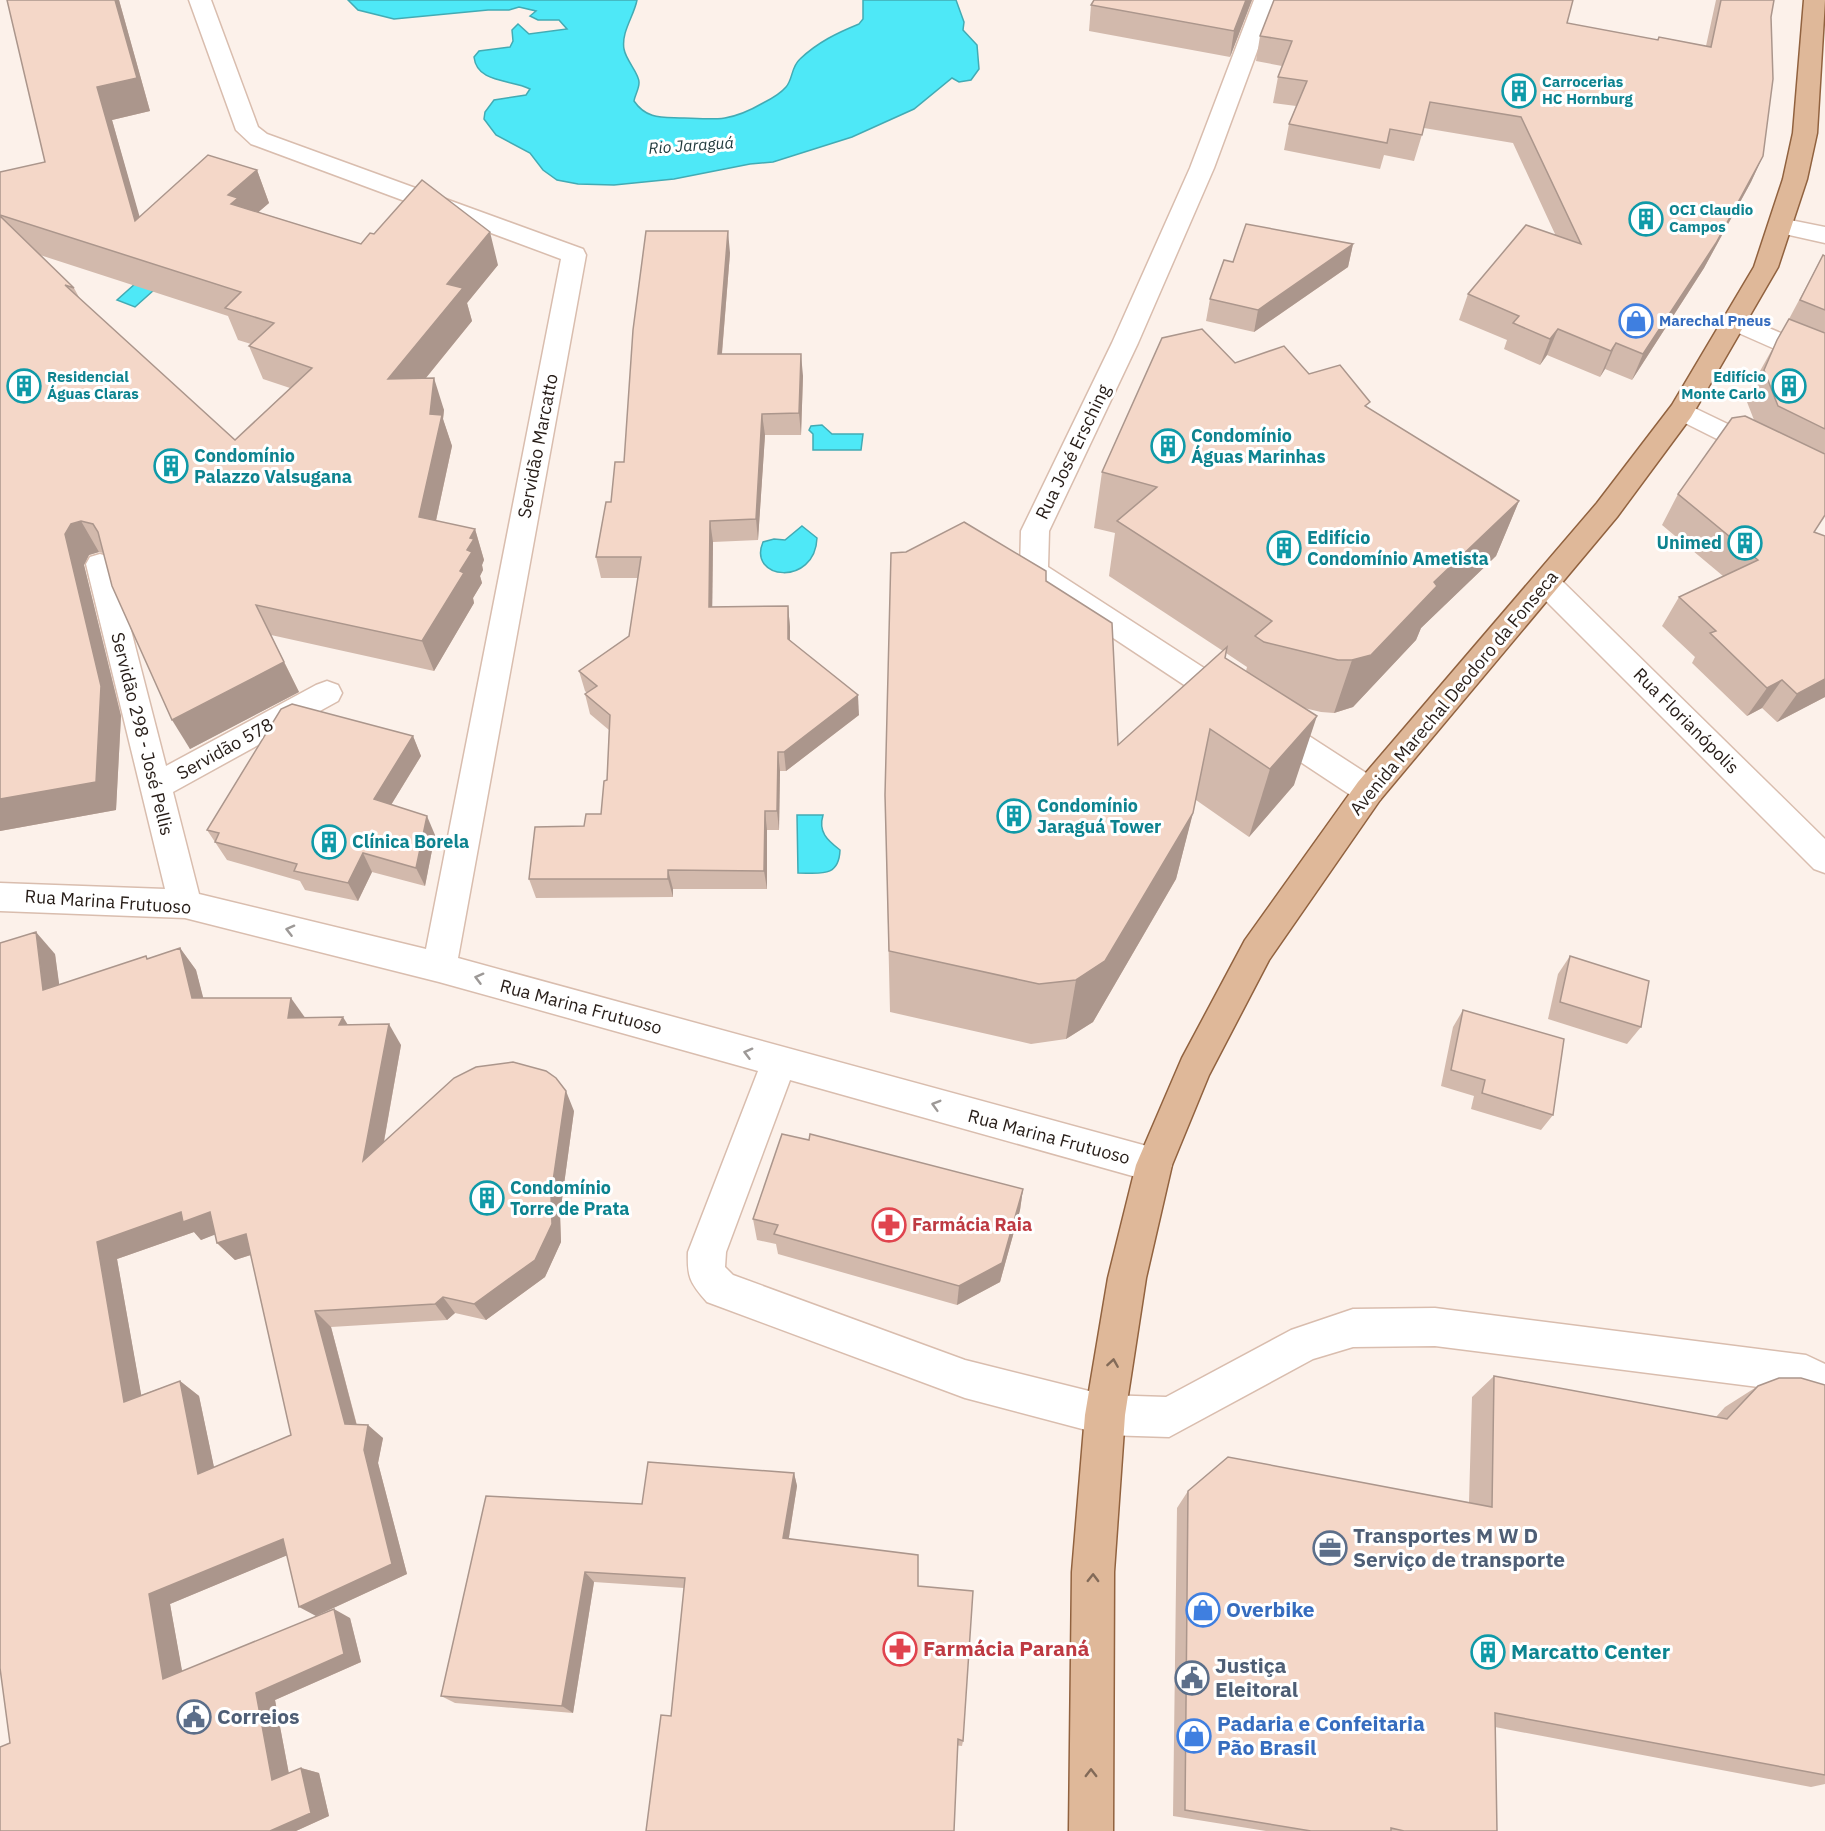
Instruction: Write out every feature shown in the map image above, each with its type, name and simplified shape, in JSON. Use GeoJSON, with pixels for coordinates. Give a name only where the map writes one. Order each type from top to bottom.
{"type":"FeatureCollection","features":[{"type":"Feature","properties":{"kind":"main road","name":"Avenida Marechal Deodoro da Fonseca"},"geometry":{"type":"LineString","coordinates":[[1091,1831],[1093,1572],[1105,1415],[1127,1278],[1154,1165],[1194,1069],[1257,950],[1368,791],[1546,583],[1682,411],[1766,267],[1795,179],[1804,133],[1815,0]]}},
{"type":"Feature","properties":{"kind":"street","name":"Servidão Marcatto"},"geometry":{"type":"LineString","coordinates":[[200,0],[248,130],[259,139],[574,255],[439,967]]}},
{"type":"Feature","properties":{"kind":"street","name":"Rua José Ersching"},"geometry":{"type":"LineString","coordinates":[[1265,0],[1202,168],[1125,344],[1035,531],[1034,572],[1368,791]]}},
{"type":"Feature","properties":{"kind":"street"},"geometry":{"type":"LineString","coordinates":[[1780,226],[1825,235]]}},
{"type":"Feature","properties":{"kind":"street"},"geometry":{"type":"LineString","coordinates":[[1734,321],[1825,362]]}},
{"type":"Feature","properties":{"kind":"street"},"geometry":{"type":"LineString","coordinates":[[1682,411],[1825,483]]}},
{"type":"Feature","properties":{"kind":"street","name":"Servidão 298 - José Pellis"},"geometry":{"type":"LineString","coordinates":[[100,564],[185,904]]}},
{"type":"Feature","properties":{"kind":"street","name":"Rua Florianópolis"},"geometry":{"type":"LineString","coordinates":[[1546,583],[1825,860]]}},
{"type":"Feature","properties":{"kind":"street","name":"Servidão 578"},"geometry":{"type":"LineString","coordinates":[[155,787],[327,693]]}},
{"type":"Feature","properties":{"kind":"street","name":"Rua Marina Frutuoso"},"geometry":{"type":"LineString","coordinates":[[0,897],[185,904],[439,967],[1154,1165]]}},
{"type":"Feature","properties":{"kind":"street"},"geometry":{"type":"LineString","coordinates":[[779,1062],[707,1252],[706,1273],[720,1289],[965,1379],[1105,1415],[1169,1417],[1305,1343],[1353,1328],[1435,1327],[1806,1374],[1825,1389]]}},
{"type":"Feature","properties":{"kind":"water","name":"Rio Jaraguá"},"geometry":{"type":"Polygon","coordinates":[[[348,0],[637,0],[626,30],[624,43],[625,54],[639,79],[634,101],[644,112],[662,117],[724,118],[752,109],[772,98],[786,87],[797,62],[807,53],[828,38],[859,24],[863,19],[863,0],[956,0],[964,22],[963,30],[977,45],[979,69],[971,80],[959,82],[952,78],[914,109],[852,137],[773,162],[750,164],[674,179],[614,185],[578,184],[557,180],[543,170],[530,153],[496,135],[484,119],[485,112],[494,100],[526,95],[530,89],[481,72],[474,57],[479,51],[510,47],[513,41],[512,30],[518,24],[529,34],[567,29],[559,20],[538,20],[530,16],[536,11],[519,7],[509,10],[394,19],[358,10],[348,0]]]}},
{"type":"Feature","properties":{"kind":"water"},"geometry":{"type":"Polygon","coordinates":[[[146,274],[165,280],[135,307],[117,300],[146,274]]]}},
{"type":"Feature","properties":{"kind":"water"},"geometry":{"type":"Polygon","coordinates":[[[822,425],[832,434],[863,434],[861,450],[813,450],[813,434],[809,430],[811,426],[822,425]]]}},
{"type":"Feature","properties":{"kind":"water"},"geometry":{"type":"Polygon","coordinates":[[[802,526],[817,538],[813,554],[805,565],[795,571],[783,573],[764,564],[761,555],[763,542],[774,539],[785,540],[802,526]]]}},
{"type":"Feature","properties":{"kind":"water"},"geometry":{"type":"Polygon","coordinates":[[[797,815],[823,815],[823,831],[831,843],[840,850],[839,859],[832,870],[821,873],[798,873],[797,815]]]}},
{"type":"Feature","properties":{"kind":"building"},"geometry":{"type":"Polygon","coordinates":[[[7,0],[115,0],[137,78],[97,87],[135,221],[208,155],[257,170],[228,195],[238,198],[231,204],[361,244],[370,233],[374,234],[422,180],[490,232],[447,284],[463,288],[388,379],[434,378],[430,414],[442,415],[419,517],[475,529],[470,538],[474,539],[467,550],[472,552],[460,571],[464,573],[422,641],[256,605],[284,662],[172,720],[112,586],[98,532],[93,524],[81,521],[71,524],[65,534],[101,686],[96,782],[0,799],[0,216],[74,288],[65,285],[235,440],[312,368],[249,346],[274,323],[225,308],[241,292],[0,215],[0,172],[45,162],[7,0]]]}},
{"type":"Feature","properties":{"kind":"building"},"geometry":{"type":"Polygon","coordinates":[[[1094,0],[1246,0],[1234,31],[1091,5],[1094,0]]]}},
{"type":"Feature","properties":{"kind":"building"},"geometry":{"type":"Polygon","coordinates":[[[1274,0],[1573,0],[1567,23],[1658,40],[1659,37],[1711,47],[1721,0],[1774,0],[1771,17],[1773,79],[1763,156],[1716,243],[1643,354],[1616,343],[1611,351],[1558,329],[1550,339],[1513,323],[1519,316],[1468,294],[1526,225],[1581,244],[1521,117],[1430,102],[1422,135],[1390,129],[1387,143],[1289,124],[1307,81],[1278,77],[1292,41],[1260,36],[1274,0]]]}},
{"type":"Feature","properties":{"kind":"building"},"geometry":{"type":"Polygon","coordinates":[[[1246,224],[1353,244],[1258,310],[1210,299],[1224,260],[1233,262],[1246,224]]]}},
{"type":"Feature","properties":{"kind":"building"},"geometry":{"type":"Polygon","coordinates":[[[646,231],[728,231],[718,354],[801,354],[799,413],[762,414],[756,519],[710,521],[709,607],[788,606],[788,639],[858,695],[784,752],[778,752],[777,811],[765,811],[764,871],[668,870],[668,879],[529,879],[535,827],[584,826],[586,814],[601,814],[604,781],[607,780],[610,715],[585,694],[597,686],[579,671],[629,636],[641,557],[596,557],[606,502],[611,502],[615,462],[624,462],[633,330],[646,231]]]}},
{"type":"Feature","properties":{"kind":"building"},"geometry":{"type":"Polygon","coordinates":[[[1823,255],[1825,256],[1825,310],[1800,300],[1823,255]]]}},
{"type":"Feature","properties":{"kind":"building","name":"Edifício Monte Carlo"},"geometry":{"type":"Polygon","coordinates":[[[1789,319],[1825,333],[1825,429],[1778,406],[1764,370],[1789,319]]]}},
{"type":"Feature","properties":{"kind":"building"},"geometry":{"type":"Polygon","coordinates":[[[1202,329],[1235,363],[1284,346],[1309,374],[1340,365],[1370,402],[1365,406],[1519,501],[1434,582],[1437,586],[1371,655],[1352,660],[1338,660],[1264,642],[1255,636],[1272,621],[1117,521],[1157,487],[1102,472],[1162,338],[1202,329]]]}},
{"type":"Feature","properties":{"kind":"building"},"geometry":{"type":"Polygon","coordinates":[[[1745,416],[1825,454],[1825,515],[1814,532],[1825,536],[1825,679],[1797,694],[1782,680],[1767,688],[1710,633],[1716,631],[1679,597],[1758,560],[1678,494],[1732,418],[1745,416]]]}},
{"type":"Feature","properties":{"kind":"building","name":"Condomínio Jaraguá Tower"},"geometry":{"type":"Polygon","coordinates":[[[964,522],[1046,571],[1046,581],[1112,623],[1118,745],[1227,647],[1225,658],[1317,716],[1270,769],[1210,729],[1193,813],[1105,961],[1076,980],[1039,984],[889,951],[885,795],[891,553],[906,552],[964,522]]]}},
{"type":"Feature","properties":{"kind":"building"},"geometry":{"type":"Polygon","coordinates":[[[292,704],[413,736],[374,799],[427,816],[416,868],[363,853],[348,883],[294,871],[297,864],[215,842],[219,833],[207,830],[281,709],[292,704]]]}},
{"type":"Feature","properties":{"kind":"building"},"geometry":{"type":"Polygon","coordinates":[[[36,932],[43,990],[146,956],[147,959],[180,948],[192,998],[291,998],[288,1018],[343,1017],[339,1025],[389,1024],[363,1161],[454,1078],[476,1067],[513,1062],[546,1071],[556,1078],[566,1091],[551,1195],[552,1224],[535,1260],[474,1304],[443,1297],[435,1304],[315,1311],[345,1424],[368,1425],[364,1450],[392,1564],[299,1607],[283,1539],[149,1594],[163,1679],[334,1609],[344,1654],[256,1693],[272,1780],[301,1768],[311,1813],[270,1831],[0,1831],[0,1747],[10,1743],[0,1668],[0,943],[36,932]],[[181,1212],[97,1242],[124,1402],[180,1381],[198,1474],[291,1435],[246,1234],[217,1243],[210,1212],[183,1222],[181,1212]]]}},
{"type":"Feature","properties":{"kind":"building"},"geometry":{"type":"Polygon","coordinates":[[[1570,956],[1649,981],[1641,1027],[1560,1002],[1570,956]]]}},
{"type":"Feature","properties":{"kind":"building"},"geometry":{"type":"Polygon","coordinates":[[[1463,1010],[1564,1039],[1553,1115],[1482,1093],[1485,1080],[1451,1070],[1463,1010]]]}},
{"type":"Feature","properties":{"kind":"building","name":"Farmácia Raia"},"geometry":{"type":"Polygon","coordinates":[[[782,1134],[809,1140],[810,1134],[1023,1189],[1002,1263],[959,1286],[774,1234],[778,1225],[753,1219],[782,1134]]]}},
{"type":"Feature","properties":{"kind":"building","name":"Marcatto Center"},"geometry":{"type":"Polygon","coordinates":[[[1494,1376],[1727,1419],[1758,1386],[1779,1378],[1801,1378],[1825,1385],[1825,1775],[1495,1713],[1497,1831],[1404,1831],[1391,1828],[1391,1831],[1311,1831],[1185,1810],[1188,1491],[1228,1457],[1492,1507],[1494,1376]]]}},
{"type":"Feature","properties":{"kind":"building"},"geometry":{"type":"Polygon","coordinates":[[[648,1462],[794,1473],[783,1538],[918,1555],[918,1586],[973,1591],[963,1741],[958,1739],[954,1831],[646,1831],[661,1715],[671,1716],[685,1578],[585,1572],[562,1706],[441,1696],[486,1496],[642,1504],[648,1462]]]}},
{"type":"Feature","properties":{"kind":"place","name":"Carrocerias HC Hornburg"},"geometry":{"type":"Point","coordinates":[1519,91]}},
{"type":"Feature","properties":{"kind":"place","name":"OCI Claudio Campos"},"geometry":{"type":"Point","coordinates":[1646,219]}},
{"type":"Feature","properties":{"kind":"place","name":"Marechal Pneus"},"geometry":{"type":"Point","coordinates":[1636,321]}},
{"type":"Feature","properties":{"kind":"place","name":"Residencial Águas Claras"},"geometry":{"type":"Point","coordinates":[24,386]}},
{"type":"Feature","properties":{"kind":"place","name":"Edifício Monte Carlo"},"geometry":{"type":"Point","coordinates":[1789,386]}},
{"type":"Feature","properties":{"kind":"place","name":"Condomínio Águas Marinhas"},"geometry":{"type":"Point","coordinates":[1168,446]}},
{"type":"Feature","properties":{"kind":"place","name":"Condomínio Palazzo Valsugana"},"geometry":{"type":"Point","coordinates":[171,466]}},
{"type":"Feature","properties":{"kind":"place","name":"Unimed"},"geometry":{"type":"Point","coordinates":[1745,543]}},
{"type":"Feature","properties":{"kind":"place","name":"Edifício Condomínio Ametista"},"geometry":{"type":"Point","coordinates":[1284,548]}},
{"type":"Feature","properties":{"kind":"place","name":"Condomínio Jaraguá Tower"},"geometry":{"type":"Point","coordinates":[1014,816]}},
{"type":"Feature","properties":{"kind":"place","name":"Clínica Borela"},"geometry":{"type":"Point","coordinates":[329,842]}},
{"type":"Feature","properties":{"kind":"place","name":"Condomínio Torre de Prata"},"geometry":{"type":"Point","coordinates":[487,1198]}},
{"type":"Feature","properties":{"kind":"place","name":"Farmácia Raia"},"geometry":{"type":"Point","coordinates":[889,1225]}},
{"type":"Feature","properties":{"kind":"place","name":"Transportes M W D Serviço de transporte"},"geometry":{"type":"Point","coordinates":[1330,1548]}},
{"type":"Feature","properties":{"kind":"place","name":"Overbike"},"geometry":{"type":"Point","coordinates":[1203,1610]}},
{"type":"Feature","properties":{"kind":"place","name":"Farmácia Paraná"},"geometry":{"type":"Point","coordinates":[900,1649]}},
{"type":"Feature","properties":{"kind":"place","name":"Marcatto Center"},"geometry":{"type":"Point","coordinates":[1488,1652]}},
{"type":"Feature","properties":{"kind":"place","name":"Justiça Eleitoral"},"geometry":{"type":"Point","coordinates":[1192,1678]}},
{"type":"Feature","properties":{"kind":"place","name":"Correios"},"geometry":{"type":"Point","coordinates":[194,1717]}},
{"type":"Feature","properties":{"kind":"place","name":"Padaria e Confeitaria Pão Brasil"},"geometry":{"type":"Point","coordinates":[1194,1736]}}]}
